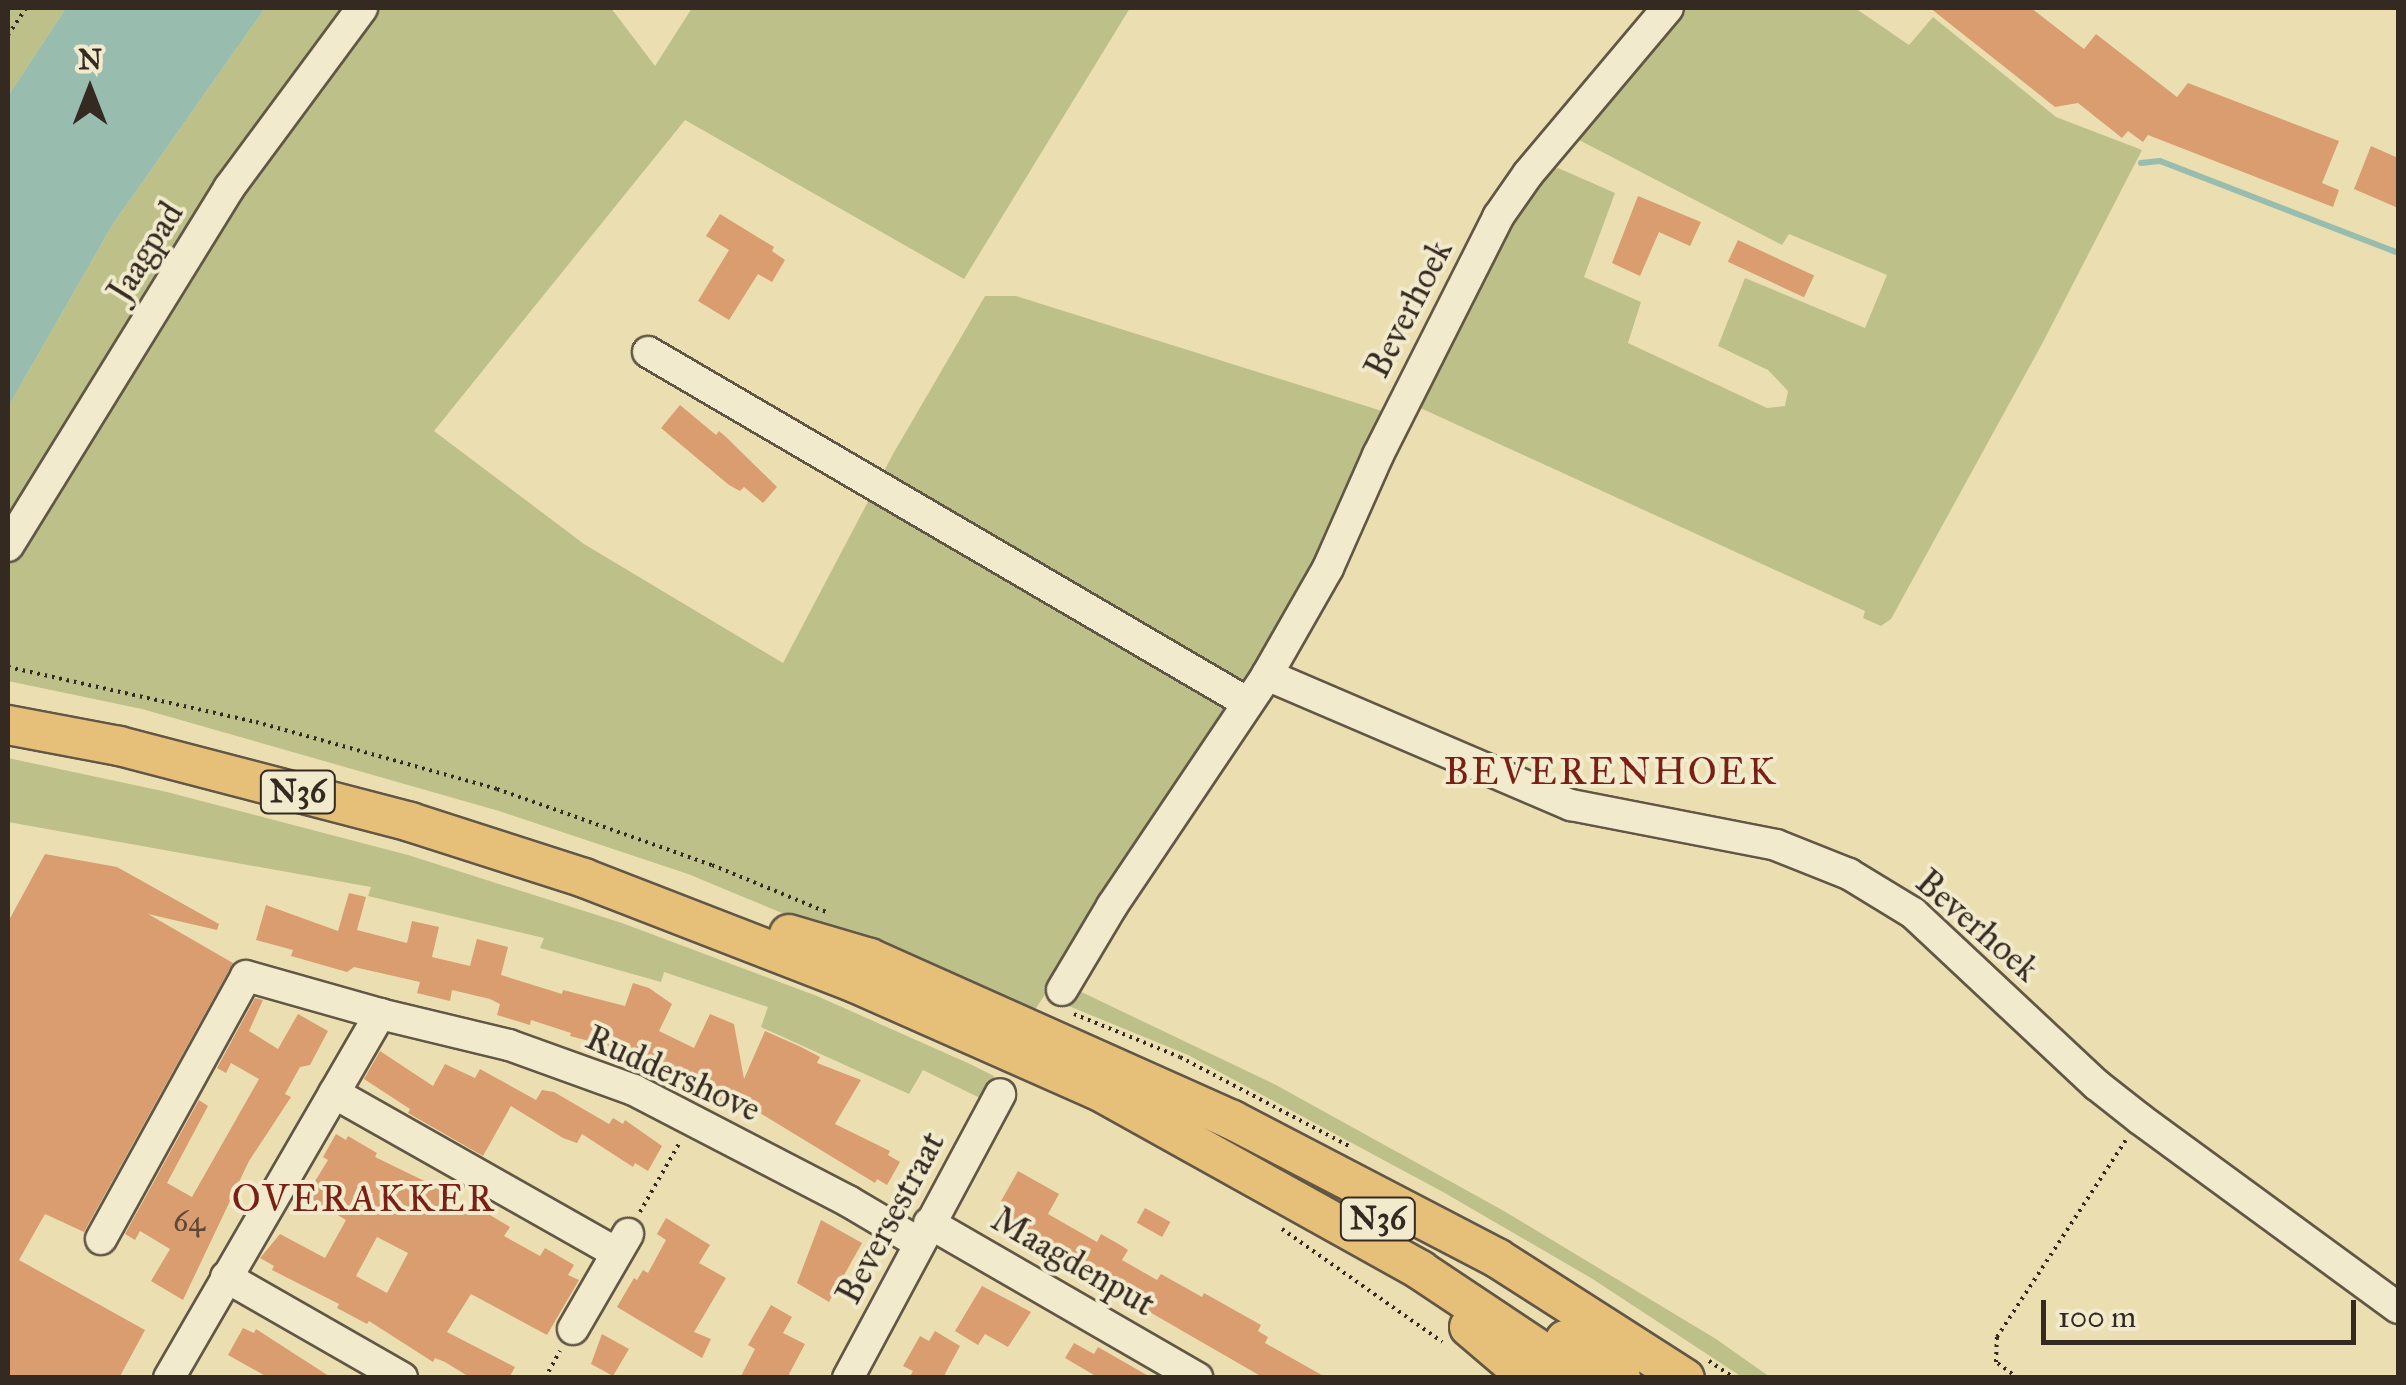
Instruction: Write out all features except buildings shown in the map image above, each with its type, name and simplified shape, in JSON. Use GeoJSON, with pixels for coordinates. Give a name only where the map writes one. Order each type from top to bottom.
{"type":"FeatureCollection","features":[{"type":"Feature","properties":{"kind":"main road","name":"N36"},"geometry":{"type":"LineString","coordinates":[[8,725],[118,746],[410,822],[584,878],[870,958],[1127,1074],[1386,1224],[1621,1378]]}},
{"type":"Feature","properties":{"kind":"main road","name":"N36"},"geometry":{"type":"LineString","coordinates":[[584,878],[984,1038],[1097,1090],[1285,1212],[1420,1270],[1582,1378]]}},
{"type":"Feature","properties":{"kind":"main road"},"geometry":{"type":"LineString","coordinates":[[1127,1074],[1232,1120],[1497,1258],[1685,1378]]}},
{"type":"Feature","properties":{"kind":"main road"},"geometry":{"type":"LineString","coordinates":[[1285,1212],[1483,1338],[1529,1378]]}},
{"type":"Feature","properties":{"kind":"street","name":"Jaagpad"},"geometry":{"type":"LineString","coordinates":[[8,546],[229,188],[362,8]]}},
{"type":"Feature","properties":{"kind":"street","name":"Beverhoek"},"geometry":{"type":"LineString","coordinates":[[1062,990],[1133,874],[1248,704],[1328,568],[1378,456],[1498,218],[1528,174],[1668,8]]}},
{"type":"Feature","properties":{"kind":"street"},"geometry":{"type":"LineString","coordinates":[[648,352],[1248,704]]}},
{"type":"Feature","properties":{"kind":"street","name":"Beverhoek"},"geometry":{"type":"LineString","coordinates":[[1266,675],[1571,805],[1776,845],[1849,874],[1913,913],[2097,1085],[2140,1119],[2398,1308]]}},
{"type":"Feature","properties":{"kind":"street","name":"Ruddershove"},"geometry":{"type":"LineString","coordinates":[[102,1238],[246,976],[509,1046],[634,1090],[848,1201],[924,1233]]}},
{"type":"Feature","properties":{"kind":"street"},"geometry":{"type":"LineString","coordinates":[[170,1378],[380,1014]]}},
{"type":"Feature","properties":{"kind":"street"},"geometry":{"type":"LineString","coordinates":[[334,1093],[621,1243],[573,1329]]}},
{"type":"Feature","properties":{"kind":"street","name":"Beversestraat"},"geometry":{"type":"LineString","coordinates":[[848,1378],[1000,1094]]}},
{"type":"Feature","properties":{"kind":"street","name":"Maagdenput"},"geometry":{"type":"LineString","coordinates":[[924,1233],[1183,1374]]}},
{"type":"Feature","properties":{"kind":"street"},"geometry":{"type":"LineString","coordinates":[[226,1278],[402,1378]]}},
{"type":"Feature","properties":{"kind":"path"},"geometry":{"type":"LineString","coordinates":[[8,35],[26,8]]}},
{"type":"Feature","properties":{"kind":"path"},"geometry":{"type":"LineString","coordinates":[[2018,1378],[1996,1362],[1997,1337],[2140,1119]]}},
{"type":"Feature","properties":{"kind":"path"},"geometry":{"type":"LineString","coordinates":[[621,1243],[692,1120]]}},
{"type":"Feature","properties":{"kind":"path"},"geometry":{"type":"LineString","coordinates":[[1285,1212],[1454,1351]]}},
{"type":"Feature","properties":{"kind":"path"},"geometry":{"type":"LineString","coordinates":[[545,1378],[573,1329]]}},
{"type":"Feature","properties":{"kind":"green space"},"geometry":{"type":"Polygon","coordinates":[[[8,8],[66,8],[8,96],[8,8]]]}},
{"type":"Feature","properties":{"kind":"green space"},"geometry":{"type":"Polygon","coordinates":[[[265,8],[611,8],[655,66],[692,8],[1130,8],[964,279],[685,120],[434,431],[584,544],[783,663],[893,454],[985,296],[1016,296],[1385,412],[1317,557],[1252,675],[1031,1016],[688,874],[499,811],[142,709],[8,681],[8,407],[113,224],[265,8]]]}},
{"type":"Feature","properties":{"kind":"green space"},"geometry":{"type":"Polygon","coordinates":[[[1684,8],[1855,8],[1909,45],[1933,17],[2056,117],[2142,150],[2042,344],[1891,619],[1881,626],[1863,618],[1865,611],[1416,406],[1463,306],[1546,173],[1558,168],[1615,193],[1584,277],[1641,302],[1628,343],[1767,408],[1785,406],[1788,391],[1768,370],[1718,346],[1745,278],[1865,328],[1887,275],[1789,234],[1782,245],[1577,139],[1684,8]]]}},
{"type":"Feature","properties":{"kind":"green space"},"geometry":{"type":"Polygon","coordinates":[[[8,758],[167,792],[408,855],[622,923],[817,996],[994,1076],[992,1084],[982,1099],[923,1070],[909,1094],[761,1027],[768,1007],[664,972],[661,982],[540,948],[544,938],[368,896],[371,887],[8,822],[8,758]]]}},
{"type":"Feature","properties":{"kind":"green space"},"geometry":{"type":"Polygon","coordinates":[[[1071,987],[1276,1085],[1504,1211],[1716,1339],[1770,1377],[1742,1377],[1591,1278],[1443,1192],[1188,1055],[1064,1004],[1071,987]]]}},
{"type":"Feature","properties":{"kind":"shaded area"},"geometry":{"type":"Polygon","coordinates":[[[66,8],[265,8],[113,224],[8,407],[8,96],[66,8]]]}},
{"type":"Feature","properties":{"kind":"waterway"},"geometry":{"type":"LineString","coordinates":[[2141,163],[2160,161],[2398,253]]}},
{"type":"Feature","properties":{"kind":"district","name":"BEVERENHOEK"},"geometry":{"type":"Point","coordinates":[1611,772]}},
{"type":"Feature","properties":{"kind":"district","name":"OVERAKKER"},"geometry":{"type":"Point","coordinates":[364,1199]}}]}
